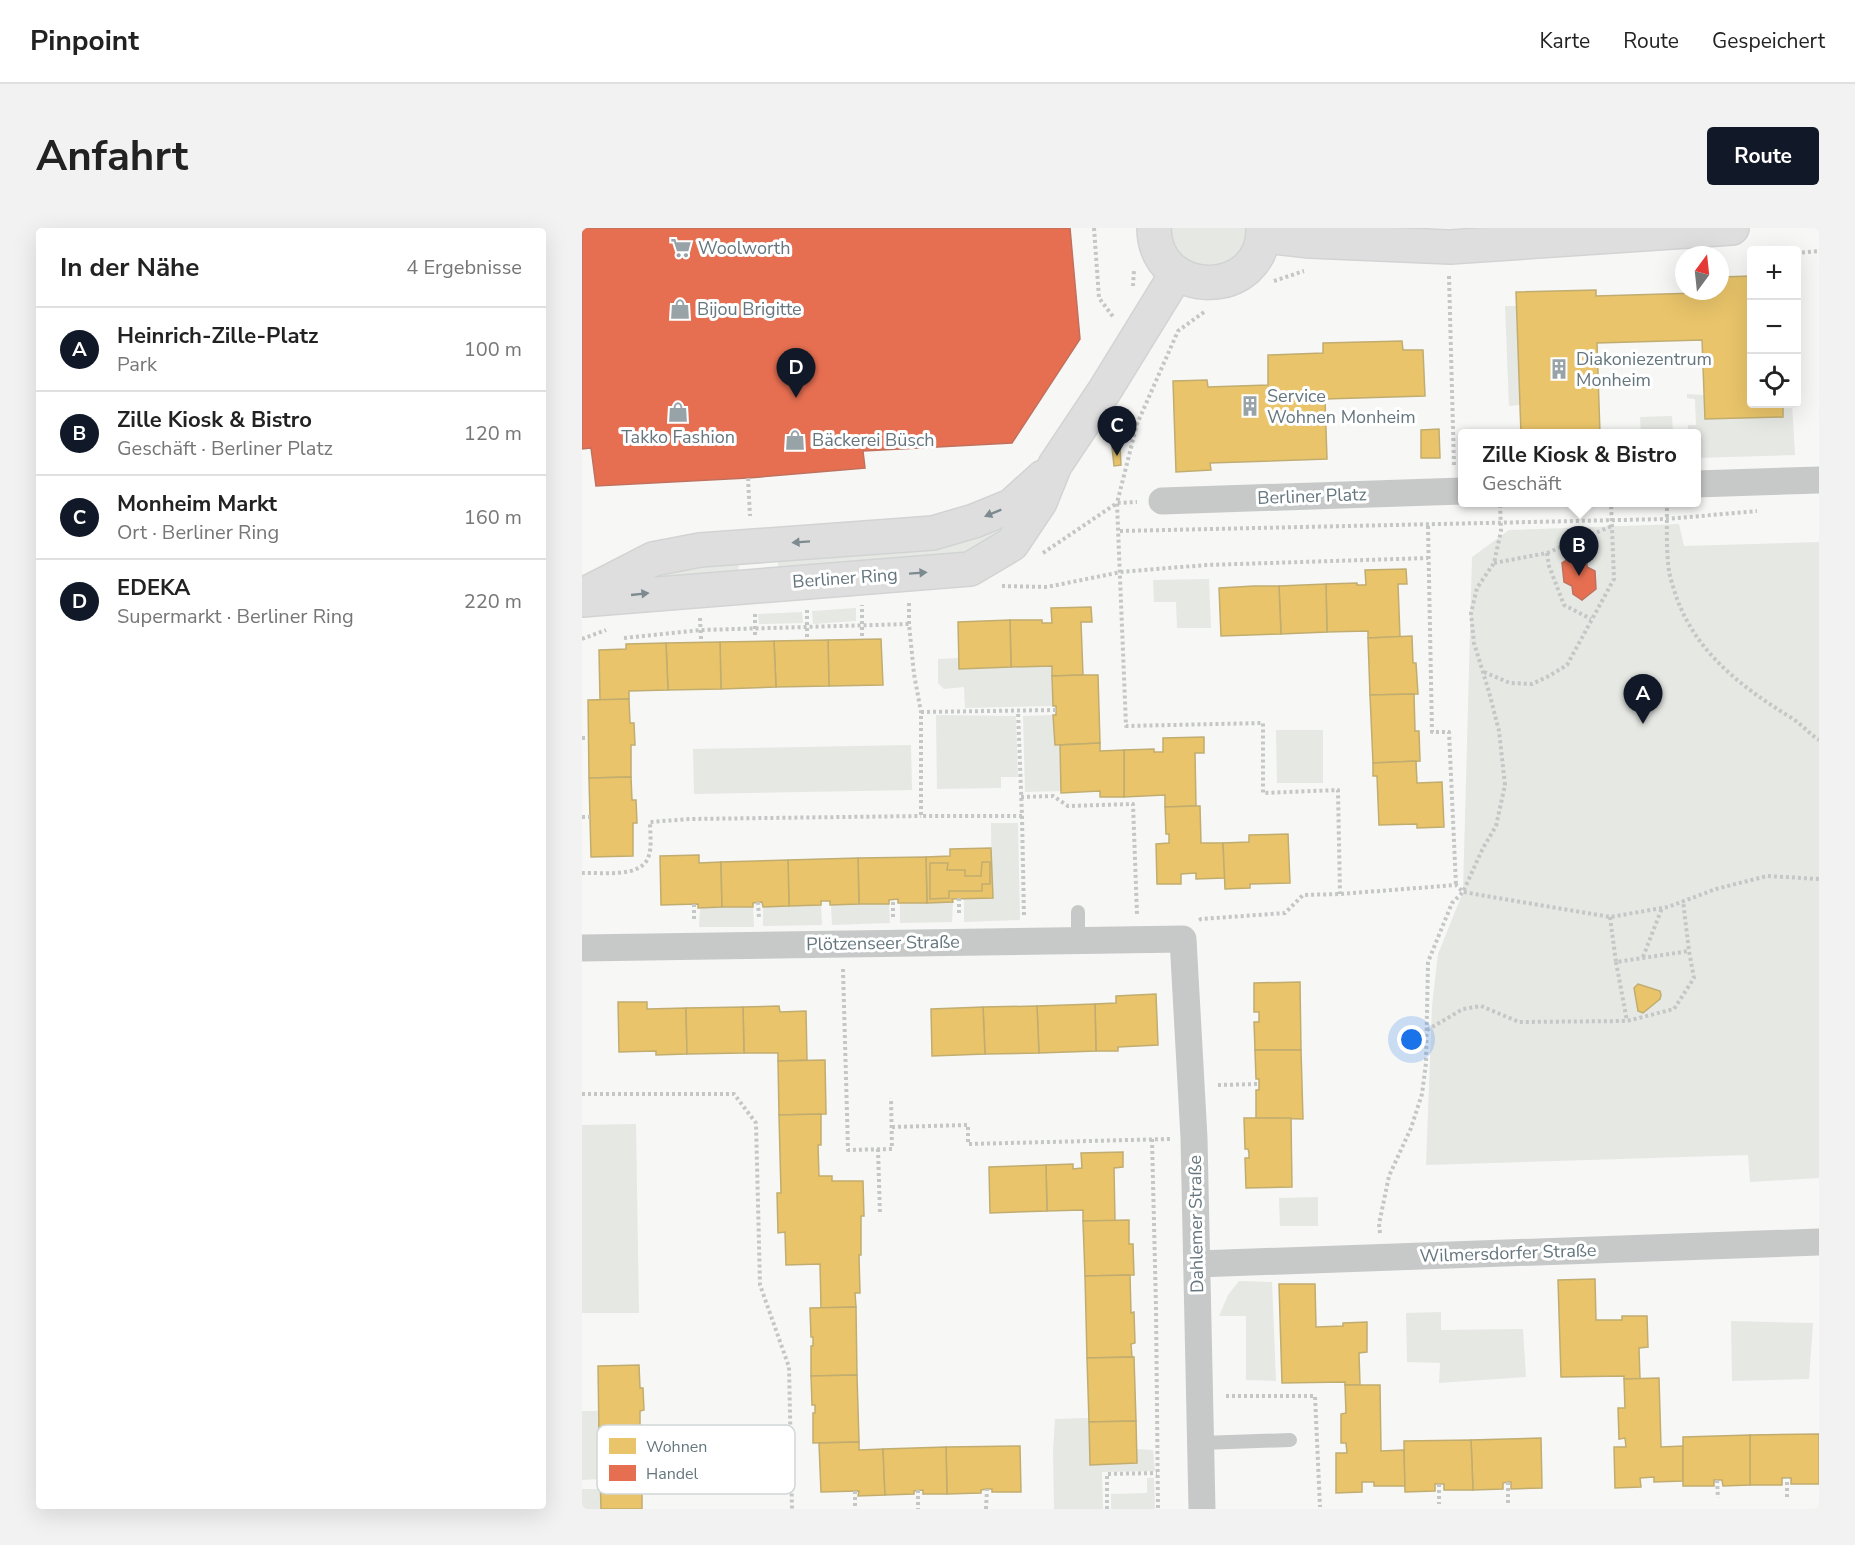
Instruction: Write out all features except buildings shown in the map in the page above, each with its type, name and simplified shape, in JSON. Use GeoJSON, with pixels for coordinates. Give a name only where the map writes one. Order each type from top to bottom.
{"type":"FeatureCollection","features":[{"type":"Feature","properties":{"kind":"street"},"geometry":{"type":"LineString","coordinates":[[1154,228],[1158,251],[1166,263],[1177,273],[1194,282],[1212,284],[1231,279],[1246,269],[1257,254],[1263,232],[1310,241],[1450,246],[1509,236],[1732,228]]}},
{"type":"Feature","properties":{"kind":"street","name":"Berliner Ring"},"geometry":{"type":"LineString","coordinates":[[582,598],[970,569],[1012,544],[1040,502],[1055,465],[1177,273]]}},
{"type":"Feature","properties":{"kind":"street","name":"Berliner Ring"},"geometry":{"type":"LineString","coordinates":[[582,598],[653,559],[700,550],[933,533],[974,521],[1011,506],[1055,465]]}},
{"type":"Feature","properties":{"kind":"street"},"geometry":{"type":"LineString","coordinates":[[1701,484],[1819,480]]}},
{"type":"Feature","properties":{"kind":"street","name":"Berliner Platz"},"geometry":{"type":"LineString","coordinates":[[1162,501],[1458,492]]}},
{"type":"Feature","properties":{"kind":"street","name":"Plötzenseer Straße"},"geometry":{"type":"LineString","coordinates":[[582,948],[1183,939]]}},
{"type":"Feature","properties":{"kind":"street","name":"Dahlemer Straße"},"geometry":{"type":"LineString","coordinates":[[1183,939],[1194,1138],[1202,1509]]}},
{"type":"Feature","properties":{"kind":"street","name":"Wilmersdorfer Straße"},"geometry":{"type":"LineString","coordinates":[[1197,1264],[1819,1242]]}},
{"type":"Feature","properties":{"kind":"lane"},"geometry":{"type":"LineString","coordinates":[[1078,912],[1078,940]]}},
{"type":"Feature","properties":{"kind":"lane"},"geometry":{"type":"LineString","coordinates":[[1201,1443],[1290,1440]]}},
{"type":"Feature","properties":{"kind":"path"},"geometry":{"type":"LineString","coordinates":[[1094,228],[1099,297],[1114,318]]}},
{"type":"Feature","properties":{"kind":"path"},"geometry":{"type":"LineString","coordinates":[[1801,253],[1819,251]]}},
{"type":"Feature","properties":{"kind":"path"},"geometry":{"type":"LineString","coordinates":[[1267,284],[1306,270]]}},
{"type":"Feature","properties":{"kind":"path"},"geometry":{"type":"LineString","coordinates":[[1449,270],[1458,492]]}},
{"type":"Feature","properties":{"kind":"path"},"geometry":{"type":"LineString","coordinates":[[1206,310],[1178,331],[1137,424],[1117,503],[1120,531],[1126,726],[1263,723],[1263,793],[1338,790],[1340,894]]}},
{"type":"Feature","properties":{"kind":"path"},"geometry":{"type":"LineString","coordinates":[[1108,328],[1119,311]]}},
{"type":"Feature","properties":{"kind":"path"},"geometry":{"type":"LineString","coordinates":[[1039,556],[1117,503],[1162,501]]}},
{"type":"Feature","properties":{"kind":"path"},"geometry":{"type":"LineString","coordinates":[[1382,1258],[1379,1224],[1389,1176],[1412,1128],[1422,1094],[1426,1063],[1428,962],[1452,903],[1463,892],[1496,826],[1506,784],[1499,731],[1474,643],[1471,613],[1477,588],[1494,563],[1502,523],[1500,507]]}},
{"type":"Feature","properties":{"kind":"path"},"geometry":{"type":"LineString","coordinates":[[1483,672],[1510,683],[1532,684],[1567,665],[1614,579],[1611,507]]}},
{"type":"Feature","properties":{"kind":"path"},"geometry":{"type":"LineString","coordinates":[[1667,507],[1669,573],[1682,611],[1696,637],[1712,658],[1735,678],[1764,702],[1793,718],[1819,740]]}},
{"type":"Feature","properties":{"kind":"path"},"geometry":{"type":"LineString","coordinates":[[1120,531],[1667,519],[1761,511]]}},
{"type":"Feature","properties":{"kind":"path"},"geometry":{"type":"LineString","coordinates":[[1428,526],[1432,732],[1449,732],[1456,885],[1463,892],[1610,917],[1662,908],[1716,889],[1767,876],[1819,879]]}},
{"type":"Feature","properties":{"kind":"path"},"geometry":{"type":"LineString","coordinates":[[1494,563],[1547,553],[1612,526]]}},
{"type":"Feature","properties":{"kind":"path"},"geometry":{"type":"LineString","coordinates":[[1547,553],[1549,566],[1564,605],[1591,619]]}},
{"type":"Feature","properties":{"kind":"path"},"geometry":{"type":"LineString","coordinates":[[995,585],[1047,587],[1121,572],[1206,565],[1428,558]]}},
{"type":"Feature","properties":{"kind":"path"},"geometry":{"type":"LineString","coordinates":[[910,595],[909,624],[914,674],[921,712],[921,816]]}},
{"type":"Feature","properties":{"kind":"path"},"geometry":{"type":"LineString","coordinates":[[862,598],[862,636]]}},
{"type":"Feature","properties":{"kind":"path"},"geometry":{"type":"LineString","coordinates":[[807,603],[807,637]]}},
{"type":"Feature","properties":{"kind":"path"},"geometry":{"type":"LineString","coordinates":[[755,607],[755,638]]}},
{"type":"Feature","properties":{"kind":"path"},"geometry":{"type":"LineString","coordinates":[[699,612],[701,639]]}},
{"type":"Feature","properties":{"kind":"path"},"geometry":{"type":"LineString","coordinates":[[624,638],[701,630],[909,624]]}},
{"type":"Feature","properties":{"kind":"path"},"geometry":{"type":"LineString","coordinates":[[921,712],[1056,710]]}},
{"type":"Feature","properties":{"kind":"path"},"geometry":{"type":"LineString","coordinates":[[1018,711],[1025,941]]}},
{"type":"Feature","properties":{"kind":"path"},"geometry":{"type":"LineString","coordinates":[[582,738],[588,738]]}},
{"type":"Feature","properties":{"kind":"path"},"geometry":{"type":"LineString","coordinates":[[1021,797],[1053,796],[1068,806],[1133,804],[1138,940]]}},
{"type":"Feature","properties":{"kind":"path"},"geometry":{"type":"LineString","coordinates":[[582,873],[635,871],[644,866],[650,854],[650,822],[690,819],[1022,816]]}},
{"type":"Feature","properties":{"kind":"path"},"geometry":{"type":"LineString","coordinates":[[582,818],[590,817]]}},
{"type":"Feature","properties":{"kind":"path"},"geometry":{"type":"LineString","coordinates":[[1183,939],[1201,919],[1285,913],[1303,895],[1456,885]]}},
{"type":"Feature","properties":{"kind":"path"},"geometry":{"type":"LineString","coordinates":[[959,898],[960,924]]}},
{"type":"Feature","properties":{"kind":"path"},"geometry":{"type":"LineString","coordinates":[[893,899],[893,925]]}},
{"type":"Feature","properties":{"kind":"path"},"geometry":{"type":"LineString","coordinates":[[1426,1030],[1462,1009],[1481,1006],[1519,1022],[1627,1021],[1674,1009],[1694,978],[1683,901]]}},
{"type":"Feature","properties":{"kind":"path"},"geometry":{"type":"LineString","coordinates":[[758,902],[759,928]]}},
{"type":"Feature","properties":{"kind":"path"},"geometry":{"type":"LineString","coordinates":[[694,904],[695,930]]}},
{"type":"Feature","properties":{"kind":"path"},"geometry":{"type":"LineString","coordinates":[[1643,957],[1662,908]]}},
{"type":"Feature","properties":{"kind":"path"},"geometry":{"type":"LineString","coordinates":[[1610,917],[1627,1021]]}},
{"type":"Feature","properties":{"kind":"path"},"geometry":{"type":"LineString","coordinates":[[842,944],[848,1150],[892,1149],[891,1098]]}},
{"type":"Feature","properties":{"kind":"path"},"geometry":{"type":"LineString","coordinates":[[1616,962],[1689,951]]}},
{"type":"Feature","properties":{"kind":"path"},"geometry":{"type":"LineString","coordinates":[[1210,1085],[1259,1084]]}},
{"type":"Feature","properties":{"kind":"path"},"geometry":{"type":"LineString","coordinates":[[582,1095],[734,1094],[756,1123],[760,1285],[789,1367],[790,1425]]}},
{"type":"Feature","properties":{"kind":"path"},"geometry":{"type":"LineString","coordinates":[[892,1127],[968,1125],[968,1144],[1194,1138]]}},
{"type":"Feature","properties":{"kind":"path"},"geometry":{"type":"LineString","coordinates":[[1152,1139],[1158,1509]]}},
{"type":"Feature","properties":{"kind":"path"},"geometry":{"type":"LineString","coordinates":[[878,1149],[880,1215]]}},
{"type":"Feature","properties":{"kind":"path"},"geometry":{"type":"LineString","coordinates":[[1107,1509],[1107,1474],[1157,1473]]}},
{"type":"Feature","properties":{"kind":"path"},"geometry":{"type":"LineString","coordinates":[[1787,1478],[1787,1497]]}},
{"type":"Feature","properties":{"kind":"path"},"geometry":{"type":"LineString","coordinates":[[1717,1480],[1718,1498]]}},
{"type":"Feature","properties":{"kind":"path"},"geometry":{"type":"LineString","coordinates":[[1508,1482],[1508,1503]]}},
{"type":"Feature","properties":{"kind":"path"},"geometry":{"type":"LineString","coordinates":[[1439,1484],[1439,1504]]}},
{"type":"Feature","properties":{"kind":"path"},"geometry":{"type":"LineString","coordinates":[[986,1509],[987,1489]]}},
{"type":"Feature","properties":{"kind":"path"},"geometry":{"type":"LineString","coordinates":[[918,1490],[918,1509]]}},
{"type":"Feature","properties":{"kind":"path"},"geometry":{"type":"LineString","coordinates":[[855,1491],[855,1509]]}},
{"type":"Feature","properties":{"kind":"path"},"geometry":{"type":"LineString","coordinates":[[792,1494],[792,1509]]}},
{"type":"Feature","properties":{"kind":"shaded area"},"geometry":{"type":"Polygon","coordinates":[[[1170,228],[1248,228],[1243,245],[1234,257],[1222,265],[1208,267],[1195,265],[1183,257],[1174,245],[1170,228]]]}},
{"type":"Feature","properties":{"kind":"shaded area"},"geometry":{"type":"Polygon","coordinates":[[[1505,306],[1517,306],[1520,405],[1509,406],[1505,306]]]}},
{"type":"Feature","properties":{"kind":"shaded area"},"geometry":{"type":"Polygon","coordinates":[[[1687,394],[1704,395],[1705,419],[1783,417],[1783,408],[1792,408],[1795,455],[1701,458],[1701,429],[1688,429],[1688,425],[1696,425],[1695,399],[1687,398],[1687,394]]]}},
{"type":"Feature","properties":{"kind":"shaded area"},"geometry":{"type":"Polygon","coordinates":[[[1672,416],[1673,429],[1641,429],[1640,417],[1672,416]]]}},
{"type":"Feature","properties":{"kind":"shaded area"},"geometry":{"type":"Polygon","coordinates":[[[1679,524],[1684,546],[1819,542],[1819,1178],[1750,1182],[1748,1155],[1426,1165],[1432,1006],[1438,954],[1463,892],[1472,557],[1509,530],[1679,524]]]}},
{"type":"Feature","properties":{"kind":"shaded area"},"geometry":{"type":"Polygon","coordinates":[[[1004,528],[1004,535],[967,559],[779,575],[777,552],[1004,528]]]}},
{"type":"Feature","properties":{"kind":"shaded area"},"geometry":{"type":"Polygon","coordinates":[[[738,555],[739,578],[655,581],[655,577],[662,570],[738,555]]]}},
{"type":"Feature","properties":{"kind":"shaded area"},"geometry":{"type":"Polygon","coordinates":[[[1209,579],[1211,628],[1177,628],[1176,602],[1154,602],[1153,580],[1209,579]]]}},
{"type":"Feature","properties":{"kind":"shaded area"},"geometry":{"type":"Polygon","coordinates":[[[856,608],[856,621],[813,624],[812,611],[856,608]]]}},
{"type":"Feature","properties":{"kind":"shaded area"},"geometry":{"type":"Polygon","coordinates":[[[802,612],[803,623],[759,624],[758,614],[802,612]]]}},
{"type":"Feature","properties":{"kind":"shaded area"},"geometry":{"type":"Polygon","coordinates":[[[959,658],[960,669],[1052,666],[1053,706],[965,708],[964,687],[944,689],[938,683],[938,659],[959,658]]]}},
{"type":"Feature","properties":{"kind":"shaded area"},"geometry":{"type":"Polygon","coordinates":[[[936,715],[1016,716],[1018,777],[1001,777],[1001,788],[937,789],[936,715]]]}},
{"type":"Feature","properties":{"kind":"shaded area"},"geometry":{"type":"Polygon","coordinates":[[[1053,715],[1055,744],[1060,745],[1061,791],[1025,792],[1023,716],[1053,715]]]}},
{"type":"Feature","properties":{"kind":"shaded area"},"geometry":{"type":"Polygon","coordinates":[[[1276,730],[1323,730],[1323,783],[1277,783],[1276,730]]]}},
{"type":"Feature","properties":{"kind":"shaded area"},"geometry":{"type":"Polygon","coordinates":[[[911,745],[912,790],[694,794],[693,749],[911,745]]]}},
{"type":"Feature","properties":{"kind":"shaded area"},"geometry":{"type":"Polygon","coordinates":[[[991,823],[1018,823],[1020,920],[964,922],[964,898],[992,897],[991,823]]]}},
{"type":"Feature","properties":{"kind":"shaded area"},"geometry":{"type":"Polygon","coordinates":[[[953,902],[952,922],[900,923],[900,903],[953,902]]]}},
{"type":"Feature","properties":{"kind":"shaded area"},"geometry":{"type":"Polygon","coordinates":[[[889,904],[890,923],[832,925],[831,905],[889,904]]]}},
{"type":"Feature","properties":{"kind":"shaded area"},"geometry":{"type":"Polygon","coordinates":[[[821,905],[822,925],[763,926],[763,907],[821,905]]]}},
{"type":"Feature","properties":{"kind":"shaded area"},"geometry":{"type":"Polygon","coordinates":[[[753,907],[754,927],[699,927],[700,908],[753,907]]]}},
{"type":"Feature","properties":{"kind":"shaded area"},"geometry":{"type":"Polygon","coordinates":[[[636,1124],[639,1313],[582,1313],[582,1125],[636,1124]]]}},
{"type":"Feature","properties":{"kind":"shaded area"},"geometry":{"type":"Polygon","coordinates":[[[1318,1197],[1318,1226],[1280,1226],[1279,1198],[1318,1197]]]}},
{"type":"Feature","properties":{"kind":"shaded area"},"geometry":{"type":"Polygon","coordinates":[[[1239,1281],[1272,1282],[1276,1381],[1246,1380],[1246,1316],[1219,1316],[1228,1295],[1239,1281]]]}},
{"type":"Feature","properties":{"kind":"shaded area"},"geometry":{"type":"Polygon","coordinates":[[[1441,1312],[1441,1330],[1523,1329],[1526,1377],[1439,1383],[1440,1363],[1407,1362],[1406,1313],[1441,1312]]]}},
{"type":"Feature","properties":{"kind":"shaded area"},"geometry":{"type":"Polygon","coordinates":[[[1731,1321],[1813,1323],[1809,1379],[1732,1381],[1731,1321]]]}},
{"type":"Feature","properties":{"kind":"shaded area"},"geometry":{"type":"Polygon","coordinates":[[[582,1411],[599,1411],[597,1479],[582,1480],[582,1411]]]}},
{"type":"Feature","properties":{"kind":"shaded area"},"geometry":{"type":"Polygon","coordinates":[[[1089,1418],[1090,1465],[1136,1463],[1136,1449],[1153,1450],[1155,1471],[1102,1472],[1103,1509],[1054,1509],[1055,1419],[1089,1418]]]}},
{"type":"Feature","properties":{"kind":"shaded area"},"geometry":{"type":"Polygon","coordinates":[[[1147,1478],[1154,1478],[1155,1509],[1111,1509],[1111,1494],[1147,1493],[1147,1478]]]}},
{"type":"Feature","properties":{"kind":"shaded area"},"geometry":{"type":"Polygon","coordinates":[[[582,1489],[597,1489],[597,1494],[601,1494],[601,1509],[582,1509],[582,1489]]]}},
{"type":"Feature","properties":{"kind":"place","name":"Woolworth"},"geometry":{"type":"Point","coordinates":[681,248]}},
{"type":"Feature","properties":{"kind":"place","name":"Bijou Brigitte"},"geometry":{"type":"Point","coordinates":[680,309]}},
{"type":"Feature","properties":{"kind":"place","name":"Diakoniezentrum Monheim"},"geometry":{"type":"Point","coordinates":[1559,369]}},
{"type":"Feature","properties":{"kind":"place","name":"EDEKA"},"geometry":{"type":"Point","coordinates":[796,398]}},
{"type":"Feature","properties":{"kind":"place","name":"Service Wohnen Monheim"},"geometry":{"type":"Point","coordinates":[1250,406]}},
{"type":"Feature","properties":{"kind":"place","name":"Takko Fashion"},"geometry":{"type":"Point","coordinates":[678,412]}},
{"type":"Feature","properties":{"kind":"place","name":"Bäckerei Büsch"},"geometry":{"type":"Point","coordinates":[795,440]}},
{"type":"Feature","properties":{"kind":"place","name":"Monheim Markt"},"geometry":{"type":"Point","coordinates":[1117,456]}},
{"type":"Feature","properties":{"kind":"place","name":"Zille Kiosk & Bistro"},"geometry":{"type":"Point","coordinates":[1579,576]}},
{"type":"Feature","properties":{"kind":"place","name":"Heinrich-Zille-Platz"},"geometry":{"type":"Point","coordinates":[1643,724]}}]}
